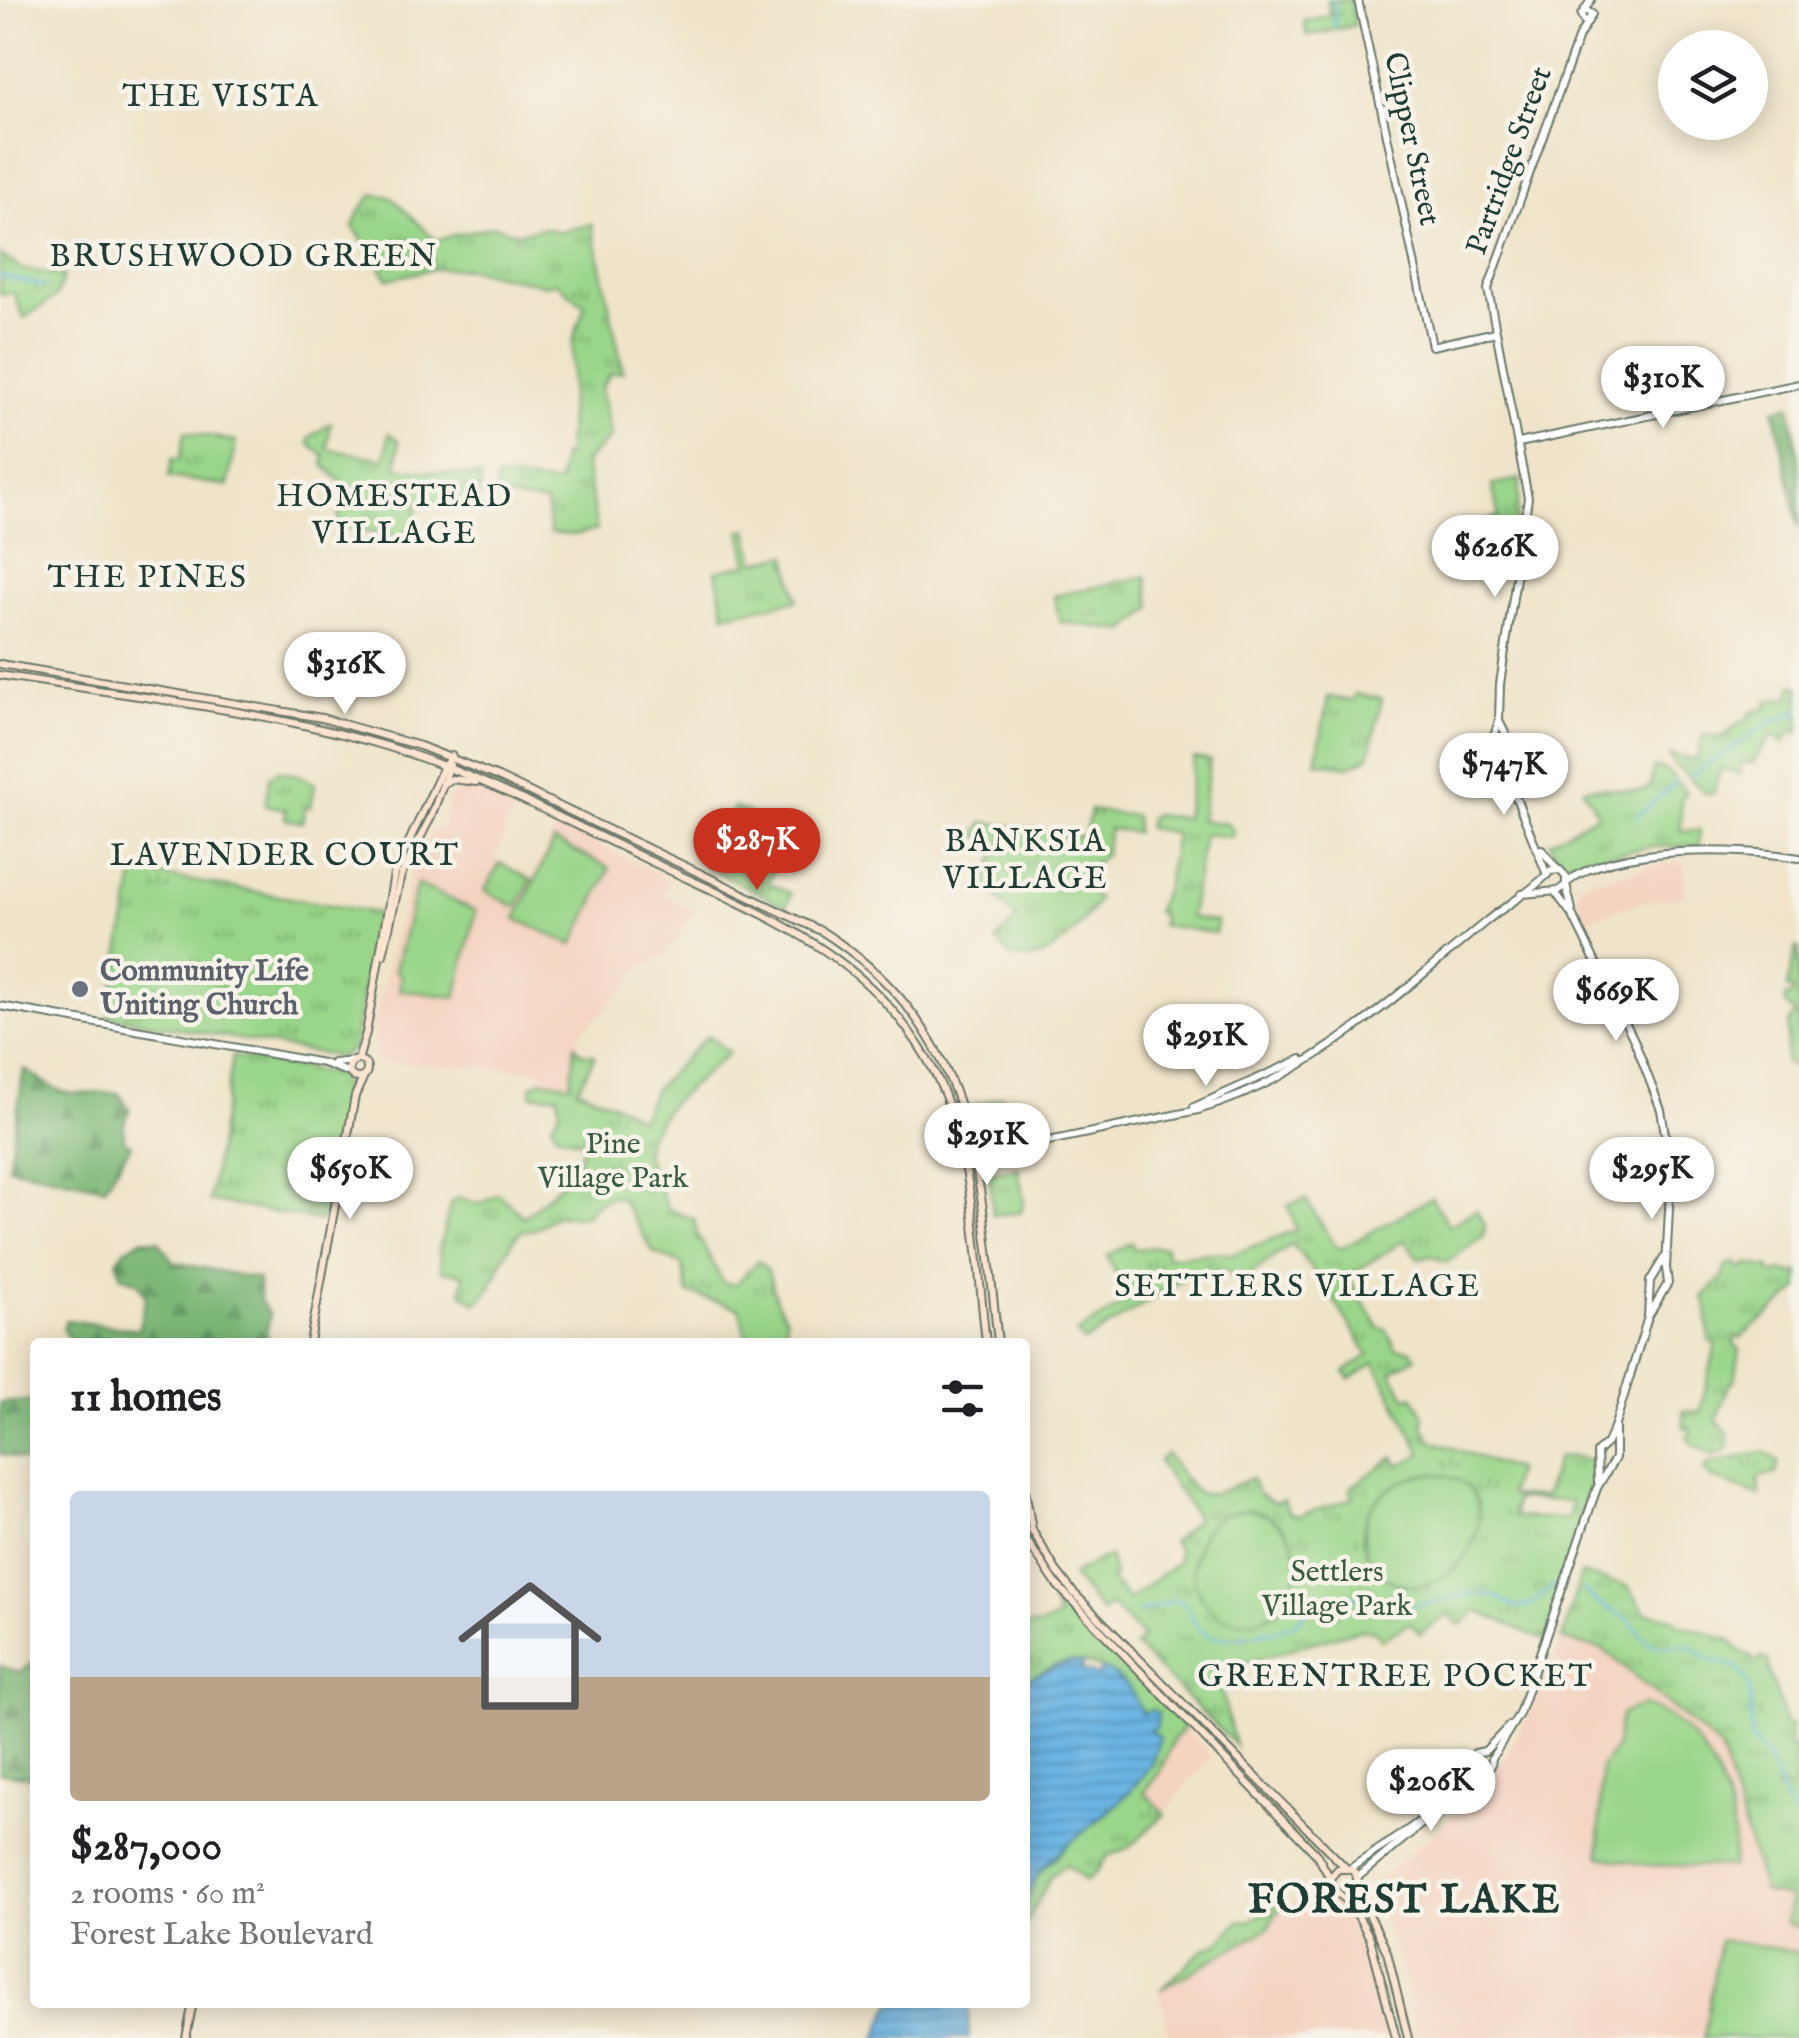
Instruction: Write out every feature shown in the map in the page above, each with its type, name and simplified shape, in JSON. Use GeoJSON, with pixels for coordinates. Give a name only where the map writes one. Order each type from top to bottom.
{"type":"FeatureCollection","features":[{"type":"Feature","properties":{"kind":"main road"},"geometry":{"type":"LineString","coordinates":[[2,664],[322,718],[452,756],[822,932],[847,948],[882,978],[912,1014],[939,1056],[966,1118],[975,1156],[998,1338]]}},
{"type":"Feature","properties":{"kind":"main road"},"geometry":{"type":"LineString","coordinates":[[0,677],[309,727],[447,767],[801,934],[845,963],[900,1018],[927,1058],[952,1113],[964,1158],[986,1338]]}},
{"type":"Feature","properties":{"kind":"main road"},"geometry":{"type":"LineString","coordinates":[[355,1096],[352,1074],[366,1033],[397,867],[452,756]]}},
{"type":"Feature","properties":{"kind":"main road"},"geometry":{"type":"LineString","coordinates":[[432,762],[432,796]]}},
{"type":"Feature","properties":{"kind":"main road"},"geometry":{"type":"LineString","coordinates":[[390,907],[431,817],[447,767]]}},
{"type":"Feature","properties":{"kind":"main road"},"geometry":{"type":"LineString","coordinates":[[443,784],[452,779],[484,783]]}},
{"type":"Feature","properties":{"kind":"main road"},"geometry":{"type":"LineString","coordinates":[[311,1338],[355,1096],[364,1076],[366,1033]]}},
{"type":"Feature","properties":{"kind":"main road"},"geometry":{"type":"LineString","coordinates":[[356,1060],[366,1064]]}},
{"type":"Feature","properties":{"kind":"main road"},"geometry":{"type":"LineString","coordinates":[[352,1074],[364,1076]]}},
{"type":"Feature","properties":{"kind":"main road"},"geometry":{"type":"LineString","coordinates":[[966,1118],[996,1152]]}},
{"type":"Feature","properties":{"kind":"main road"},"geometry":{"type":"LineString","coordinates":[[1030,1522],[1056,1570],[1074,1592],[1317,1854],[1334,1890],[1343,1895],[1362,1921],[1376,1954],[1396,2038]]}},
{"type":"Feature","properties":{"kind":"main road"},"geometry":{"type":"LineString","coordinates":[[1030,1545],[1057,1585],[1348,1869],[1357,1881],[1387,1952],[1408,2038]]}},
{"type":"Feature","properties":{"kind":"main road"},"geometry":{"type":"LineString","coordinates":[[1330,1878],[1334,1871],[1348,1869]]}},
{"type":"Feature","properties":{"kind":"main road"},"geometry":{"type":"LineString","coordinates":[[1343,1895],[1351,1894],[1357,1881]]}},
{"type":"Feature","properties":{"kind":"main road"},"geometry":{"type":"LineString","coordinates":[[186,2038],[191,2008]]}},
{"type":"Feature","properties":{"kind":"street","name":"Clipper Street"},"geometry":{"type":"LineString","coordinates":[[1358,0],[1432,346],[1496,332]]}},
{"type":"Feature","properties":{"kind":"street","name":"Partridge Street"},"geometry":{"type":"LineString","coordinates":[[1495,738],[1527,520],[1526,479],[1488,289],[1592,0]]}},
{"type":"Feature","properties":{"kind":"street"},"geometry":{"type":"LineString","coordinates":[[1519,443],[1799,384]]}},
{"type":"Feature","properties":{"kind":"street"},"geometry":{"type":"LineString","coordinates":[[0,677],[2,664]]}},
{"type":"Feature","properties":{"kind":"street"},"geometry":{"type":"LineString","coordinates":[[1498,720],[1510,743],[1507,778]]}},
{"type":"Feature","properties":{"kind":"street"},"geometry":{"type":"LineString","coordinates":[[1505,737],[1495,738],[1491,747],[1498,754],[1536,844],[1546,886],[1573,916],[1634,1040],[1662,1110],[1671,1170],[1668,1283],[1648,1318]]}},
{"type":"Feature","properties":{"kind":"street"},"geometry":{"type":"LineString","coordinates":[[1498,754],[1509,751]]}},
{"type":"Feature","properties":{"kind":"street"},"geometry":{"type":"LineString","coordinates":[[1536,844],[1566,883],[1573,916]]}},
{"type":"Feature","properties":{"kind":"street"},"geometry":{"type":"LineString","coordinates":[[1522,894],[1562,890],[1566,883],[1591,870],[1687,851],[1799,858]]}},
{"type":"Feature","properties":{"kind":"street"},"geometry":{"type":"LineString","coordinates":[[964,1158],[1170,1117],[1252,1092],[1325,1048],[1383,1006],[1546,876],[1559,870],[1591,870]]}},
{"type":"Feature","properties":{"kind":"street"},"geometry":{"type":"LineString","coordinates":[[0,1006],[322,1063],[352,1074]]}},
{"type":"Feature","properties":{"kind":"street"},"geometry":{"type":"LineString","coordinates":[[322,1063],[356,1060]]}},
{"type":"Feature","properties":{"kind":"street"},"geometry":{"type":"LineString","coordinates":[[977,1170],[997,1156],[996,1152]]}},
{"type":"Feature","properties":{"kind":"street"},"geometry":{"type":"LineString","coordinates":[[1357,1881],[1491,1766],[1518,1714],[1597,1488],[1614,1458],[1616,1426],[1648,1318],[1650,1280],[1666,1254]]}},
{"type":"Feature","properties":{"kind":"street"},"geometry":{"type":"LineString","coordinates":[[1655,1273],[1666,1275]]}},
{"type":"Feature","properties":{"kind":"street"},"geometry":{"type":"LineString","coordinates":[[1651,1287],[1664,1290]]}},
{"type":"Feature","properties":{"kind":"street"},"geometry":{"type":"LineString","coordinates":[[1597,1488],[1597,1452],[1616,1426]]}},
{"type":"Feature","properties":{"kind":"street"},"geometry":{"type":"LineString","coordinates":[[1603,1447],[1613,1450]]}},
{"type":"Feature","properties":{"kind":"street"},"geometry":{"type":"LineString","coordinates":[[1598,1463],[1611,1464]]}},
{"type":"Feature","properties":{"kind":"street"},"geometry":{"type":"LineString","coordinates":[[1348,1869],[1406,1832],[1448,1797],[1472,1765],[1474,1753],[1485,1750],[1518,1714]]}},
{"type":"Feature","properties":{"kind":"street"},"geometry":{"type":"LineString","coordinates":[[1485,1750],[1492,1758]]}},
{"type":"Feature","properties":{"kind":"street"},"geometry":{"type":"LineString","coordinates":[[1472,1765],[1482,1771]]}},
{"type":"Feature","properties":{"kind":"shaded area"},"geometry":{"type":"Polygon","coordinates":[[[454,787],[470,788],[523,810],[510,818],[495,860],[532,878],[557,826],[669,879],[662,895],[695,911],[655,963],[644,966],[632,983],[579,1034],[571,1084],[541,1080],[542,1073],[537,1070],[381,1063],[376,1058],[373,1027],[411,869],[433,832],[442,826],[454,787]]]}},
{"type":"Feature","properties":{"kind":"shaded area"},"geometry":{"type":"Polygon","coordinates":[[[1683,862],[1686,896],[1642,902],[1586,920],[1576,894],[1579,884],[1683,862]]]}},
{"type":"Feature","properties":{"kind":"shaded area"},"geometry":{"type":"Polygon","coordinates":[[[1562,1639],[1604,1650],[1720,1748],[1764,1892],[1790,1897],[1786,1923],[1799,1927],[1799,1952],[1719,1941],[1704,2038],[1416,2038],[1409,1991],[1372,1897],[1378,1882],[1466,1804],[1507,1754],[1550,1675],[1562,1639]]]}},
{"type":"Feature","properties":{"kind":"shaded area"},"geometry":{"type":"Polygon","coordinates":[[[1184,1728],[1212,1757],[1165,1814],[1144,1793],[1160,1772],[1173,1740],[1184,1728]]]}},
{"type":"Feature","properties":{"kind":"shaded area"},"geometry":{"type":"Polygon","coordinates":[[[1316,1881],[1343,1910],[1362,1948],[1388,2038],[1169,2038],[1160,1990],[1267,1928],[1282,1905],[1307,1895],[1316,1881]]]}},
{"type":"Feature","properties":{"kind":"green space"},"geometry":{"type":"Polygon","coordinates":[[[1327,0],[1351,0],[1355,25],[1307,36],[1304,21],[1330,15],[1327,0]]]}},
{"type":"Feature","properties":{"kind":"green space"},"geometry":{"type":"Polygon","coordinates":[[[373,194],[391,197],[437,241],[495,226],[517,233],[544,228],[560,232],[592,224],[623,371],[610,374],[601,388],[611,437],[585,462],[597,530],[574,535],[550,533],[546,503],[495,496],[497,478],[559,484],[562,456],[567,455],[573,340],[585,306],[556,282],[547,285],[465,268],[433,269],[388,279],[353,226],[373,194]]]}},
{"type":"Feature","properties":{"kind":"green space"},"geometry":{"type":"Polygon","coordinates":[[[0,254],[22,269],[64,276],[56,297],[24,318],[14,293],[0,294],[0,254]]]}},
{"type":"Feature","properties":{"kind":"green space"},"geometry":{"type":"Polygon","coordinates":[[[1790,405],[1799,459],[1799,528],[1774,409],[1790,405]]]}},
{"type":"Feature","properties":{"kind":"green space"},"geometry":{"type":"Polygon","coordinates":[[[331,423],[327,449],[385,459],[389,433],[399,441],[397,468],[481,477],[478,508],[417,501],[416,531],[406,531],[401,537],[337,526],[343,484],[323,464],[325,457],[309,443],[310,437],[331,423]]]}},
{"type":"Feature","properties":{"kind":"green space"},"geometry":{"type":"Polygon","coordinates":[[[185,432],[236,441],[228,486],[169,477],[172,459],[180,459],[185,432]]]}},
{"type":"Feature","properties":{"kind":"green space"},"geometry":{"type":"Polygon","coordinates":[[[1520,479],[1515,537],[1484,532],[1480,523],[1499,516],[1492,485],[1520,479]]]}},
{"type":"Feature","properties":{"kind":"green space"},"geometry":{"type":"Polygon","coordinates":[[[748,529],[755,562],[787,555],[797,600],[725,615],[716,571],[748,564],[741,531],[748,529]]]}},
{"type":"Feature","properties":{"kind":"green space"},"geometry":{"type":"Polygon","coordinates":[[[1146,576],[1152,608],[1125,631],[1060,622],[1054,596],[1146,576]]]}},
{"type":"Feature","properties":{"kind":"green space"},"geometry":{"type":"Polygon","coordinates":[[[1792,685],[1799,686],[1799,733],[1792,730],[1785,743],[1771,736],[1753,763],[1741,764],[1741,774],[1720,769],[1713,794],[1706,793],[1673,764],[1669,755],[1697,759],[1703,735],[1724,737],[1747,720],[1750,712],[1768,708],[1767,701],[1790,697],[1792,685]]]}},
{"type":"Feature","properties":{"kind":"green space"},"geometry":{"type":"Polygon","coordinates":[[[1355,694],[1382,699],[1369,757],[1350,766],[1316,762],[1328,697],[1353,701],[1355,694]]]}},
{"type":"Feature","properties":{"kind":"green space"},"geometry":{"type":"Polygon","coordinates":[[[1194,758],[1210,760],[1201,820],[1227,824],[1233,830],[1232,837],[1204,834],[1190,917],[1217,922],[1215,933],[1161,925],[1162,917],[1156,911],[1167,884],[1175,833],[1147,828],[1149,818],[1185,818],[1194,758]]]}},
{"type":"Feature","properties":{"kind":"green space"},"geometry":{"type":"Polygon","coordinates":[[[1654,767],[1667,771],[1686,792],[1681,799],[1681,831],[1700,830],[1699,846],[1651,847],[1559,861],[1549,842],[1598,814],[1583,789],[1643,790],[1650,787],[1654,767]]]}},
{"type":"Feature","properties":{"kind":"green space"},"geometry":{"type":"Polygon","coordinates":[[[278,771],[299,775],[315,784],[311,807],[305,806],[302,822],[285,819],[286,809],[265,805],[270,776],[278,771]]]}},
{"type":"Feature","properties":{"kind":"green space"},"geometry":{"type":"Polygon","coordinates":[[[734,807],[792,834],[768,883],[791,894],[786,907],[706,866],[734,807]]]}},
{"type":"Feature","properties":{"kind":"green space"},"geometry":{"type":"Polygon","coordinates":[[[1090,810],[1135,816],[1136,832],[1109,829],[1105,853],[1081,880],[1098,900],[1062,943],[1037,957],[1010,956],[996,940],[1017,919],[984,883],[999,847],[975,835],[984,822],[1085,837],[1090,810]]]}},
{"type":"Feature","properties":{"kind":"green space"},"geometry":{"type":"Polygon","coordinates":[[[554,841],[610,868],[573,945],[516,919],[554,841]]]}},
{"type":"Feature","properties":{"kind":"green space"},"geometry":{"type":"Polygon","coordinates":[[[500,863],[531,880],[516,907],[485,891],[500,863]]]}},
{"type":"Feature","properties":{"kind":"green space"},"geometry":{"type":"Polygon","coordinates":[[[135,871],[377,913],[354,1047],[341,1057],[108,1016],[135,871]]]}},
{"type":"Feature","properties":{"kind":"green space"},"geometry":{"type":"Polygon","coordinates":[[[417,884],[476,911],[456,997],[399,990],[401,977],[395,970],[417,884]]]}},
{"type":"Feature","properties":{"kind":"green space"},"geometry":{"type":"Polygon","coordinates":[[[1797,947],[1799,1068],[1785,1063],[1789,1023],[1795,1014],[1785,1003],[1786,996],[1792,996],[1793,989],[1787,988],[1797,947]]]}},
{"type":"Feature","properties":{"kind":"green space","name":"Pine Village Park"},"geometry":{"type":"Polygon","coordinates":[[[708,1035],[729,1053],[671,1103],[649,1135],[645,1154],[668,1209],[694,1219],[697,1234],[723,1282],[735,1285],[758,1261],[768,1271],[786,1318],[789,1338],[747,1338],[739,1308],[688,1293],[682,1264],[654,1253],[620,1197],[600,1202],[586,1216],[556,1216],[535,1229],[521,1231],[484,1297],[476,1304],[462,1292],[464,1274],[442,1271],[439,1250],[451,1202],[459,1198],[480,1204],[499,1194],[524,1217],[575,1165],[584,1143],[556,1133],[552,1123],[560,1110],[558,1095],[532,1095],[531,1086],[541,1080],[571,1084],[575,1045],[581,1053],[595,1055],[578,1089],[640,1119],[655,1089],[708,1035]]]}},
{"type":"Feature","properties":{"kind":"green space"},"geometry":{"type":"Polygon","coordinates":[[[233,1056],[338,1075],[346,1089],[322,1221],[209,1201],[233,1056]]]}},
{"type":"Feature","properties":{"kind":"green space"},"geometry":{"type":"Polygon","coordinates":[[[24,1069],[68,1093],[118,1093],[130,1110],[124,1124],[124,1140],[131,1145],[105,1187],[8,1167],[24,1069]]]}},
{"type":"Feature","properties":{"kind":"green space"},"geometry":{"type":"Polygon","coordinates":[[[1002,1096],[1018,1139],[995,1144],[985,1135],[974,1106],[1002,1096]]]}},
{"type":"Feature","properties":{"kind":"green space"},"geometry":{"type":"Polygon","coordinates":[[[1018,1168],[1024,1201],[1021,1212],[993,1215],[989,1173],[1018,1168]]]}},
{"type":"Feature","properties":{"kind":"green space","name":"Settlers Village Park"},"geometry":{"type":"Polygon","coordinates":[[[1431,1198],[1449,1226],[1476,1210],[1485,1224],[1484,1236],[1447,1262],[1431,1256],[1419,1259],[1405,1240],[1348,1276],[1379,1328],[1386,1329],[1396,1348],[1411,1350],[1416,1357],[1391,1372],[1407,1398],[1413,1396],[1432,1441],[1516,1470],[1509,1494],[1512,1496],[1544,1497],[1558,1457],[1590,1460],[1596,1468],[1545,1640],[1477,1611],[1460,1625],[1448,1614],[1420,1634],[1410,1623],[1381,1640],[1375,1631],[1362,1629],[1248,1664],[1240,1659],[1215,1666],[1235,1745],[1135,1646],[1143,1637],[1111,1605],[1102,1613],[1072,1576],[1110,1557],[1114,1576],[1110,1580],[1129,1600],[1178,1562],[1178,1550],[1172,1542],[1197,1519],[1158,1461],[1166,1454],[1186,1481],[1201,1493],[1220,1492],[1251,1478],[1258,1494],[1275,1503],[1283,1500],[1289,1513],[1298,1516],[1353,1498],[1350,1488],[1394,1457],[1400,1465],[1422,1454],[1375,1363],[1350,1379],[1345,1372],[1369,1355],[1321,1280],[1292,1244],[1240,1282],[1227,1270],[1188,1276],[1084,1342],[1077,1333],[1129,1300],[1107,1256],[1132,1243],[1133,1249],[1165,1246],[1166,1257],[1222,1252],[1231,1255],[1296,1230],[1288,1205],[1306,1199],[1341,1249],[1431,1198]],[[1430,1474],[1394,1487],[1370,1510],[1364,1525],[1364,1541],[1382,1576],[1476,1535],[1476,1498],[1430,1474]],[[1515,1499],[1514,1517],[1568,1519],[1572,1502],[1571,1501],[1515,1499]]]}},
{"type":"Feature","properties":{"kind":"green space"},"geometry":{"type":"Polygon","coordinates":[[[144,1239],[159,1241],[173,1262],[258,1279],[260,1301],[270,1316],[266,1333],[269,1338],[68,1338],[63,1330],[66,1320],[138,1330],[146,1297],[138,1282],[121,1276],[117,1261],[127,1248],[144,1239]]]}},
{"type":"Feature","properties":{"kind":"green space"},"geometry":{"type":"Polygon","coordinates":[[[1736,1262],[1736,1267],[1744,1269],[1746,1264],[1770,1268],[1769,1272],[1777,1275],[1779,1271],[1798,1274],[1798,1269],[1799,1289],[1741,1338],[1735,1337],[1734,1344],[1740,1350],[1735,1380],[1730,1383],[1716,1419],[1728,1434],[1729,1447],[1711,1455],[1691,1443],[1687,1436],[1691,1433],[1689,1427],[1684,1428],[1683,1411],[1700,1412],[1716,1344],[1709,1340],[1703,1297],[1721,1279],[1726,1266],[1736,1262]]]}},
{"type":"Feature","properties":{"kind":"green space"},"geometry":{"type":"Polygon","coordinates":[[[30,1400],[30,1462],[0,1454],[0,1403],[30,1400]]]}},
{"type":"Feature","properties":{"kind":"green space"},"geometry":{"type":"Polygon","coordinates":[[[1765,1452],[1779,1461],[1776,1474],[1758,1480],[1760,1496],[1710,1477],[1703,1469],[1710,1463],[1765,1452]]]}},
{"type":"Feature","properties":{"kind":"green space"},"geometry":{"type":"Polygon","coordinates":[[[1430,1474],[1459,1481],[1474,1497],[1479,1518],[1473,1541],[1460,1562],[1440,1578],[1416,1585],[1390,1580],[1376,1570],[1368,1556],[1364,1529],[1367,1516],[1392,1488],[1430,1474]]]}},
{"type":"Feature","properties":{"kind":"green space"},"geometry":{"type":"Polygon","coordinates":[[[1251,1510],[1276,1521],[1291,1538],[1297,1558],[1295,1578],[1287,1597],[1273,1612],[1254,1620],[1232,1620],[1212,1610],[1201,1596],[1195,1582],[1194,1560],[1201,1539],[1213,1522],[1228,1513],[1251,1510]]]}},
{"type":"Feature","properties":{"kind":"green space"},"geometry":{"type":"Polygon","coordinates":[[[1581,1574],[1628,1586],[1646,1613],[1673,1618],[1679,1624],[1730,1640],[1751,1660],[1768,1660],[1784,1722],[1791,1726],[1788,1747],[1794,1748],[1795,1784],[1799,1785],[1799,1927],[1786,1923],[1790,1897],[1764,1892],[1720,1748],[1604,1650],[1562,1639],[1581,1574]]]}},
{"type":"Feature","properties":{"kind":"green space"},"geometry":{"type":"Polygon","coordinates":[[[1059,1594],[1166,1704],[1184,1728],[1144,1792],[1165,1814],[1128,1848],[1107,1856],[1086,1881],[1066,1864],[1051,1876],[1030,1917],[1030,1891],[1037,1875],[1132,1789],[1150,1759],[1152,1743],[1141,1709],[1127,1690],[1103,1670],[1084,1663],[1064,1663],[1030,1678],[1030,1625],[1039,1627],[1058,1617],[1051,1600],[1059,1594]]]}},
{"type":"Feature","properties":{"kind":"green space"},"geometry":{"type":"Polygon","coordinates":[[[30,1665],[30,1777],[0,1773],[0,1666],[20,1672],[30,1665]]]}},
{"type":"Feature","properties":{"kind":"green space"},"geometry":{"type":"Polygon","coordinates":[[[1644,1705],[1685,1730],[1715,1771],[1731,1819],[1732,1867],[1647,1865],[1599,1856],[1601,1767],[1615,1749],[1621,1714],[1644,1705]]]}},
{"type":"Feature","properties":{"kind":"green space"},"geometry":{"type":"Polygon","coordinates":[[[1281,1901],[1268,1928],[1160,1990],[1204,1949],[1219,1943],[1239,1921],[1250,1921],[1281,1901]]]}},
{"type":"Feature","properties":{"kind":"green space"},"geometry":{"type":"Polygon","coordinates":[[[1719,1940],[1799,1952],[1799,2038],[1704,2038],[1719,1940]]]}},
{"type":"Feature","properties":{"kind":"water"},"geometry":{"type":"Polygon","coordinates":[[[1084,1663],[1082,1671],[1099,1676],[1102,1668],[1122,1681],[1132,1692],[1141,1714],[1152,1710],[1158,1714],[1157,1727],[1150,1730],[1159,1737],[1143,1776],[1110,1810],[1054,1856],[1040,1872],[1030,1894],[1030,1678],[1055,1666],[1084,1663]]]}},
{"type":"Feature","properties":{"kind":"water"},"geometry":{"type":"Polygon","coordinates":[[[890,2008],[968,2008],[969,2038],[876,2038],[890,2008]]]}},
{"type":"Feature","properties":{"kind":"waterway"},"geometry":{"type":"LineString","coordinates":[[1334,0],[1335,27]]}},
{"type":"Feature","properties":{"kind":"waterway"},"geometry":{"type":"LineString","coordinates":[[0,276],[45,286]]}},
{"type":"Feature","properties":{"kind":"waterway"},"geometry":{"type":"LineString","coordinates":[[1691,776],[1769,723],[1799,711]]}},
{"type":"Feature","properties":{"kind":"waterway"},"geometry":{"type":"LineString","coordinates":[[1637,816],[1676,783]]}},
{"type":"Feature","properties":{"kind":"waterway"},"geometry":{"type":"LineString","coordinates":[[1137,1613],[1177,1600],[1185,1603],[1202,1631],[1213,1637],[1230,1638],[1290,1625],[1316,1602],[1336,1596],[1409,1606],[1482,1594],[1521,1607],[1560,1584]]}},
{"type":"Feature","properties":{"kind":"waterway"},"geometry":{"type":"LineString","coordinates":[[1582,1590],[1597,1603],[1627,1618],[1647,1642],[1691,1646],[1744,1676],[1750,1695],[1750,1738],[1769,1760],[1787,1806],[1799,1819]]}},
{"type":"Feature","properties":{"kind":"place","name":"Community Life Uniting Church"},"geometry":{"type":"Point","coordinates":[80,989]}},
{"type":"Feature","properties":{"kind":"district","name":"THE VISTA"},"geometry":{"type":"Point","coordinates":[221,97]}},
{"type":"Feature","properties":{"kind":"district","name":"BRUSHWOOD GREEN"},"geometry":{"type":"Point","coordinates":[244,257]}},
{"type":"Feature","properties":{"kind":"district","name":"HOMESTEAD VILLAGE"},"geometry":{"type":"Point","coordinates":[395,516]}},
{"type":"Feature","properties":{"kind":"district","name":"THE PINES"},"geometry":{"type":"Point","coordinates":[148,578]}},
{"type":"Feature","properties":{"kind":"district","name":"LAVENDER COURT"},"geometry":{"type":"Point","coordinates":[285,856]}},
{"type":"Feature","properties":{"kind":"district","name":"BANKSIA VILLAGE"},"geometry":{"type":"Point","coordinates":[1026,860]}},
{"type":"Feature","properties":{"kind":"district","name":"SETTLERS VILLAGE"},"geometry":{"type":"Point","coordinates":[1298,1287]}},
{"type":"Feature","properties":{"kind":"district","name":"GREENTREE POCKET"},"geometry":{"type":"Point","coordinates":[1396,1677]}},
{"type":"Feature","properties":{"kind":"district","name":"FOREST LAKE"},"geometry":{"type":"Point","coordinates":[1405,1901]}}]}
